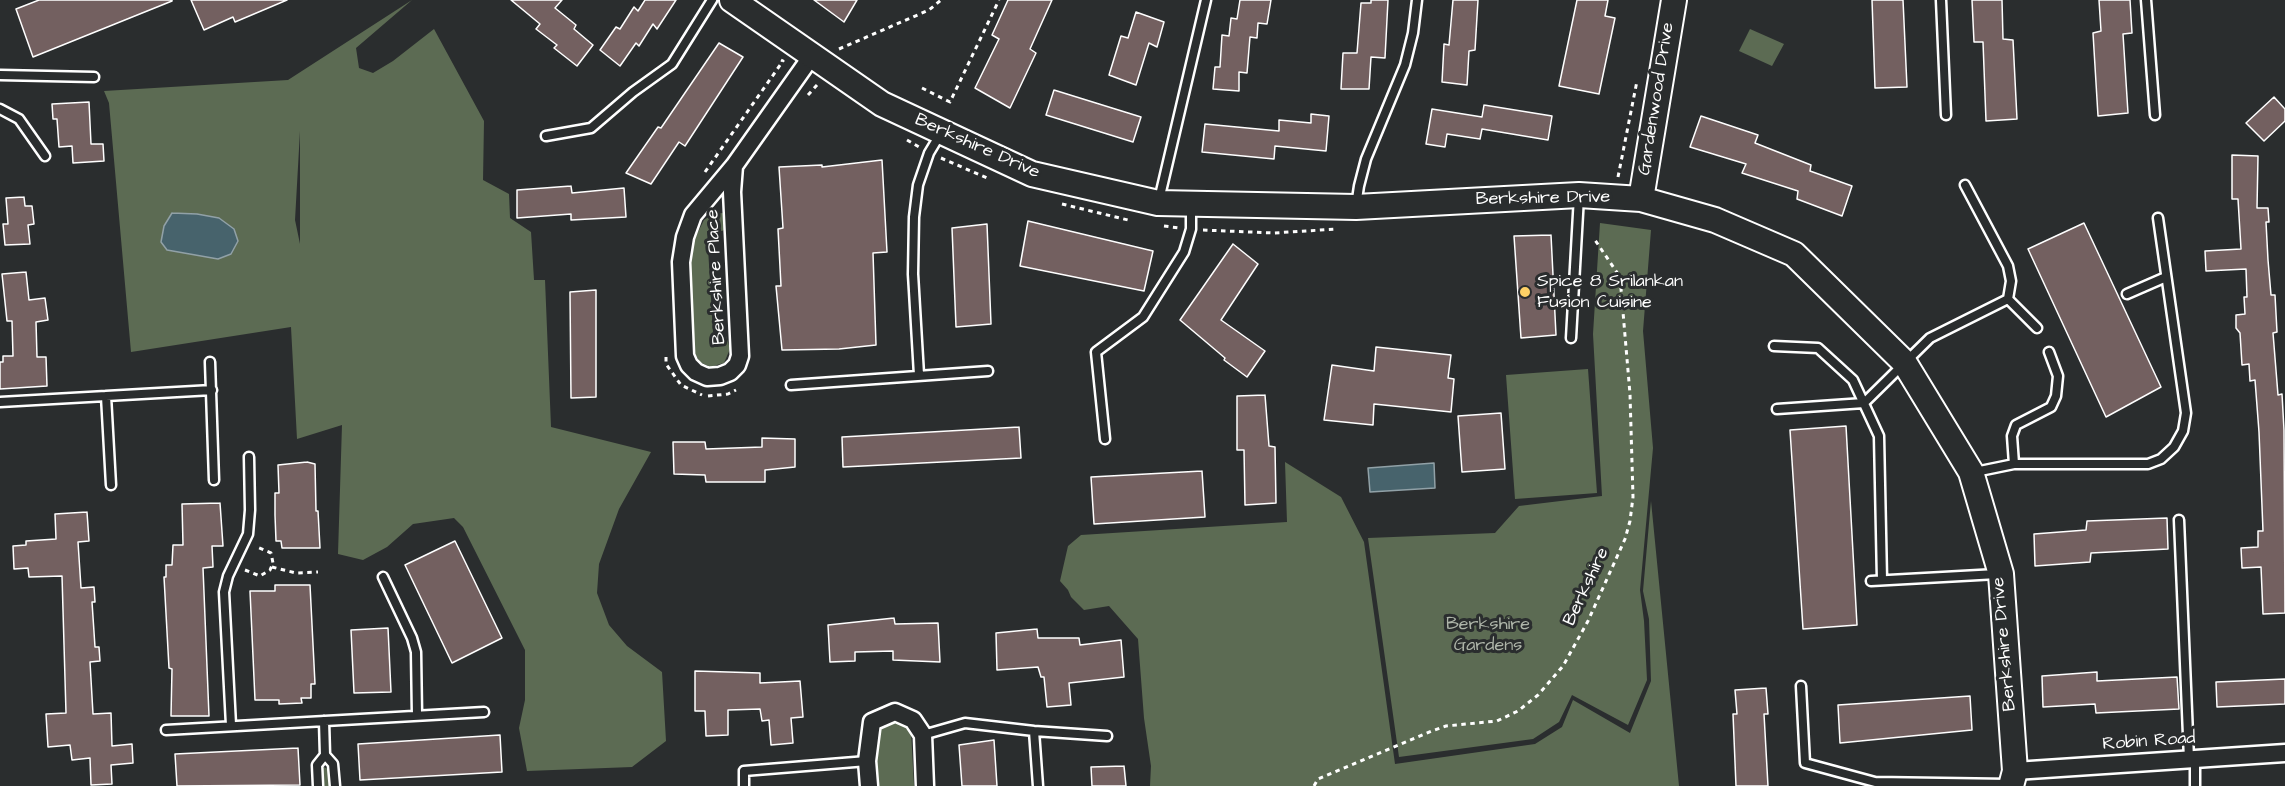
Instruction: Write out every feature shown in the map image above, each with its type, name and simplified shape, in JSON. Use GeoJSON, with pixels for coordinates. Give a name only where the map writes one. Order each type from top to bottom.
{"type":"FeatureCollection","features":[{"type":"Feature","properties":{"kind":"street","name":"Berkshire Drive"},"geometry":{"type":"LineString","coordinates":[[732,0],[935,142],[1032,174],[1158,203],[1356,207],[1579,195],[1641,199],[1714,220],[1794,254],[1904,362],[1971,472],[2001,574],[2013,780]]}},
{"type":"Feature","properties":{"kind":"street","name":"Gardenwood Drive"},"geometry":{"type":"LineString","coordinates":[[1641,199],[1674,0]]}},
{"type":"Feature","properties":{"kind":"street","name":"Berkshire Place"},"geometry":{"type":"LineString","coordinates":[[734,166],[732,192],[740,356],[737,365],[730,372],[707,377],[696,372],[689,365],[686,356],[681,253],[693,215],[734,166],[811,57]]}},
{"type":"Feature","properties":{"kind":"street"},"geometry":{"type":"LineString","coordinates":[[869,786],[867,761],[872,722],[895,712],[913,720],[923,735],[925,786]]}},
{"type":"Feature","properties":{"kind":"street","name":"Robin Road"},"geometry":{"type":"LineString","coordinates":[[2013,780],[2192,759],[2285,753]]}},
{"type":"Feature","properties":{"kind":"lane"},"geometry":{"type":"LineString","coordinates":[[546,136],[591,128],[633,92],[672,64],[712,0]]}},
{"type":"Feature","properties":{"kind":"lane"},"geometry":{"type":"LineString","coordinates":[[1158,203],[1206,0]]}},
{"type":"Feature","properties":{"kind":"lane"},"geometry":{"type":"LineString","coordinates":[[1356,207],[1366,159],[1405,64],[1413,33],[1417,0]]}},
{"type":"Feature","properties":{"kind":"lane"},"geometry":{"type":"LineString","coordinates":[[1941,0],[1946,115]]}},
{"type":"Feature","properties":{"kind":"lane"},"geometry":{"type":"LineString","coordinates":[[2146,0],[2155,115]]}},
{"type":"Feature","properties":{"kind":"lane"},"geometry":{"type":"LineString","coordinates":[[0,75],[94,77]]}},
{"type":"Feature","properties":{"kind":"lane"},"geometry":{"type":"LineString","coordinates":[[0,109],[19,119],[45,156]]}},
{"type":"Feature","properties":{"kind":"lane"},"geometry":{"type":"LineString","coordinates":[[919,375],[913,274],[915,217],[918,185],[935,142]]}},
{"type":"Feature","properties":{"kind":"lane"},"geometry":{"type":"LineString","coordinates":[[1965,184],[2008,266],[2011,281],[2008,299]]}},
{"type":"Feature","properties":{"kind":"lane"},"geometry":{"type":"LineString","coordinates":[[1571,338],[1579,195]]}},
{"type":"Feature","properties":{"kind":"lane"},"geometry":{"type":"LineString","coordinates":[[1105,439],[1096,352],[1143,317],[1184,252],[1191,229],[1191,204]]}},
{"type":"Feature","properties":{"kind":"lane"},"geometry":{"type":"LineString","coordinates":[[1971,472],[2014,464],[2148,464],[2161,459],[2174,447],[2183,431],[2186,413],[2158,218]]}},
{"type":"Feature","properties":{"kind":"lane"},"geometry":{"type":"LineString","coordinates":[[2127,294],[2166,277]]}},
{"type":"Feature","properties":{"kind":"lane"},"geometry":{"type":"LineString","coordinates":[[2008,299],[2037,328]]}},
{"type":"Feature","properties":{"kind":"lane"},"geometry":{"type":"LineString","coordinates":[[1777,409],[1864,403],[1930,338],[2008,299]]}},
{"type":"Feature","properties":{"kind":"lane"},"geometry":{"type":"LineString","coordinates":[[1774,346],[1818,348],[1853,380],[1864,403],[1879,436],[1882,580]]}},
{"type":"Feature","properties":{"kind":"lane"},"geometry":{"type":"LineString","coordinates":[[2014,464],[2012,436],[2016,425],[2052,407],[2056,396],[2058,376],[2049,352]]}},
{"type":"Feature","properties":{"kind":"lane"},"geometry":{"type":"LineString","coordinates":[[210,362],[214,480]]}},
{"type":"Feature","properties":{"kind":"lane"},"geometry":{"type":"LineString","coordinates":[[791,385],[988,371]]}},
{"type":"Feature","properties":{"kind":"lane"},"geometry":{"type":"LineString","coordinates":[[0,402],[212,390]]}},
{"type":"Feature","properties":{"kind":"lane"},"geometry":{"type":"LineString","coordinates":[[106,396],[111,485]]}},
{"type":"Feature","properties":{"kind":"lane"},"geometry":{"type":"LineString","coordinates":[[231,725],[224,592],[228,576],[248,534],[249,457]]}},
{"type":"Feature","properties":{"kind":"lane"},"geometry":{"type":"LineString","coordinates":[[2179,520],[2195,786]]}},
{"type":"Feature","properties":{"kind":"lane"},"geometry":{"type":"LineString","coordinates":[[1870,581],[2001,574]]}},
{"type":"Feature","properties":{"kind":"lane"},"geometry":{"type":"LineString","coordinates":[[382,577],[416,652],[417,715]]}},
{"type":"Feature","properties":{"kind":"lane"},"geometry":{"type":"LineString","coordinates":[[1801,686],[1805,763],[1875,782],[2013,780]]}},
{"type":"Feature","properties":{"kind":"lane"},"geometry":{"type":"LineString","coordinates":[[166,730],[484,712]]}},
{"type":"Feature","properties":{"kind":"lane"},"geometry":{"type":"LineString","coordinates":[[324,721],[326,755],[333,764],[335,786]]}},
{"type":"Feature","properties":{"kind":"lane"},"geometry":{"type":"LineString","coordinates":[[923,735],[965,723],[1107,736]]}},
{"type":"Feature","properties":{"kind":"lane"},"geometry":{"type":"LineString","coordinates":[[1034,731],[1038,786]]}},
{"type":"Feature","properties":{"kind":"lane"},"geometry":{"type":"LineString","coordinates":[[318,786],[317,765],[326,755]]}},
{"type":"Feature","properties":{"kind":"lane"},"geometry":{"type":"LineString","coordinates":[[744,786],[744,771],[867,761]]}},
{"type":"Feature","properties":{"kind":"path"},"geometry":{"type":"LineString","coordinates":[[839,49],[929,10],[941,0]]}},
{"type":"Feature","properties":{"kind":"path"},"geometry":{"type":"LineString","coordinates":[[922,88],[950,102],[999,0]]}},
{"type":"Feature","properties":{"kind":"path"},"geometry":{"type":"LineString","coordinates":[[703,174],[783,61],[773,54]]}},
{"type":"Feature","properties":{"kind":"path"},"geometry":{"type":"LineString","coordinates":[[1608,177],[1620,177],[1640,70]]}},
{"type":"Feature","properties":{"kind":"path"},"geometry":{"type":"LineString","coordinates":[[801,103],[815,84],[825,90]]}},
{"type":"Feature","properties":{"kind":"path"},"geometry":{"type":"LineString","coordinates":[[901,137],[935,142]]}},
{"type":"Feature","properties":{"kind":"path"},"geometry":{"type":"LineString","coordinates":[[1191,229],[1274,233],[1338,229]]}},
{"type":"Feature","properties":{"kind":"path","name":"Berkshire"},"geometry":{"type":"LineString","coordinates":[[1314,786],[1318,779],[1432,731],[1446,726],[1497,721],[1518,711],[1538,695],[1563,666],[1588,621],[1625,539],[1633,497],[1630,394],[1620,277],[1595,240]]}},
{"type":"Feature","properties":{"kind":"path"},"geometry":{"type":"LineString","coordinates":[[243,569],[260,576],[267,574],[272,567],[271,553],[255,546]]}},
{"type":"Feature","properties":{"kind":"path"},"geometry":{"type":"LineString","coordinates":[[272,567],[296,573],[318,572]]}},
{"type":"Feature","properties":{"kind":"green space"},"geometry":{"type":"Polygon","coordinates":[[[412,0],[356,48],[359,68],[373,73],[393,61],[434,29],[484,121],[483,180],[509,194],[510,218],[531,232],[534,280],[545,280],[551,427],[651,452],[619,509],[599,564],[597,593],[609,625],[627,646],[662,672],[666,741],[632,767],[527,771],[519,728],[525,700],[525,650],[463,527],[454,518],[413,524],[387,547],[363,560],[338,554],[342,425],[297,439],[291,327],[131,352],[109,103],[104,91],[288,80],[412,0]],[[300,131],[295,220],[300,244],[300,131]]]}},
{"type":"Feature","properties":{"kind":"green space"},"geometry":{"type":"Polygon","coordinates":[[[1750,29],[1784,44],[1772,66],[1739,51],[1750,29]]]}},
{"type":"Feature","properties":{"kind":"green space"},"geometry":{"type":"Polygon","coordinates":[[[713,214],[726,215],[727,228],[722,231],[707,231],[713,332],[726,336],[730,349],[724,363],[710,367],[700,362],[694,352],[690,261],[694,240],[704,220],[713,214]]]}},
{"type":"Feature","properties":{"kind":"green space","name":"Berkshire Gardens"},"geometry":{"type":"Polygon","coordinates":[[[1600,223],[1651,230],[1643,331],[1653,448],[1640,590],[1647,680],[1628,725],[1572,695],[1559,722],[1533,739],[1399,757],[1368,538],[1495,533],[1519,506],[1602,496],[1593,334],[1600,223]]]}},
{"type":"Feature","properties":{"kind":"green space"},"geometry":{"type":"Polygon","coordinates":[[[1588,369],[1597,493],[1515,499],[1506,375],[1588,369]]]}},
{"type":"Feature","properties":{"kind":"green space"},"geometry":{"type":"Polygon","coordinates":[[[1285,462],[1341,497],[1364,542],[1395,764],[1535,744],[1562,727],[1573,700],[1630,733],[1651,681],[1649,619],[1643,591],[1651,501],[1679,786],[1150,786],[1151,766],[1144,718],[1138,639],[1109,606],[1084,610],[1071,597],[1060,581],[1068,546],[1081,535],[1287,522],[1285,462]]]}},
{"type":"Feature","properties":{"kind":"green space"},"geometry":{"type":"Polygon","coordinates":[[[895,720],[907,725],[911,731],[914,786],[878,786],[875,742],[880,725],[895,720]]]}},
{"type":"Feature","properties":{"kind":"green space"},"geometry":{"type":"Polygon","coordinates":[[[324,767],[329,770],[330,786],[322,786],[321,771],[324,767]]]}},
{"type":"Feature","properties":{"kind":"water"},"geometry":{"type":"Polygon","coordinates":[[[172,213],[219,218],[234,229],[238,241],[231,254],[218,259],[167,250],[161,242],[164,226],[172,213]]]}},
{"type":"Feature","properties":{"kind":"water"},"geometry":{"type":"Polygon","coordinates":[[[1434,463],[1435,488],[1370,492],[1368,468],[1434,463]]]}},
{"type":"Feature","properties":{"kind":"building"},"geometry":{"type":"Polygon","coordinates":[[[39,0],[172,1],[33,57],[16,9],[39,0]]]}},
{"type":"Feature","properties":{"kind":"building"},"geometry":{"type":"Polygon","coordinates":[[[191,0],[287,0],[235,22],[233,17],[204,30],[191,0]]]}},
{"type":"Feature","properties":{"kind":"building"},"geometry":{"type":"Polygon","coordinates":[[[511,0],[562,0],[555,8],[576,25],[574,29],[593,45],[577,66],[554,48],[557,45],[536,29],[540,24],[511,0]]]}},
{"type":"Feature","properties":{"kind":"building"},"geometry":{"type":"Polygon","coordinates":[[[645,0],[676,0],[657,29],[653,24],[639,46],[636,43],[620,66],[600,50],[616,27],[620,29],[634,7],[638,11],[645,0]]]}},
{"type":"Feature","properties":{"kind":"building"},"geometry":{"type":"Polygon","coordinates":[[[814,0],[857,0],[844,22],[814,0]]]}},
{"type":"Feature","properties":{"kind":"building"},"geometry":{"type":"Polygon","coordinates":[[[1008,0],[1052,0],[1030,49],[1036,53],[1010,108],[975,88],[999,39],[992,35],[1008,0]]]}},
{"type":"Feature","properties":{"kind":"building"},"geometry":{"type":"Polygon","coordinates":[[[1240,0],[1271,0],[1267,24],[1258,23],[1257,38],[1250,37],[1247,73],[1239,72],[1239,91],[1213,89],[1215,67],[1220,67],[1222,35],[1229,36],[1231,18],[1237,19],[1240,0]]]}},
{"type":"Feature","properties":{"kind":"building"},"geometry":{"type":"Polygon","coordinates":[[[1371,0],[1388,0],[1385,58],[1371,57],[1369,89],[1341,89],[1343,53],[1357,53],[1361,3],[1371,3],[1371,0]]]}},
{"type":"Feature","properties":{"kind":"building"},"geometry":{"type":"Polygon","coordinates":[[[1453,0],[1478,0],[1475,50],[1469,51],[1467,85],[1442,82],[1444,44],[1449,45],[1453,0]]]}},
{"type":"Feature","properties":{"kind":"building"},"geometry":{"type":"Polygon","coordinates":[[[1577,0],[1608,0],[1605,16],[1615,18],[1599,94],[1559,86],[1577,0]]]}},
{"type":"Feature","properties":{"kind":"building"},"geometry":{"type":"Polygon","coordinates":[[[1872,0],[1903,0],[1907,87],[1875,88],[1872,0]]]}},
{"type":"Feature","properties":{"kind":"building"},"geometry":{"type":"Polygon","coordinates":[[[1972,0],[2002,0],[2003,39],[2013,40],[2017,119],[1986,121],[1983,42],[1974,42],[1972,0]]]}},
{"type":"Feature","properties":{"kind":"building"},"geometry":{"type":"Polygon","coordinates":[[[2099,0],[2130,0],[2132,33],[2123,34],[2128,113],[2098,116],[2093,33],[2101,31],[2099,0]]]}},
{"type":"Feature","properties":{"kind":"building"},"geometry":{"type":"Polygon","coordinates":[[[1136,12],[1164,22],[1157,47],[1149,43],[1136,85],[1109,75],[1121,36],[1128,38],[1136,12]]]}},
{"type":"Feature","properties":{"kind":"building"},"geometry":{"type":"Polygon","coordinates":[[[719,43],[743,57],[685,146],[679,142],[651,184],[626,173],[658,127],[661,128],[719,43]]]}},
{"type":"Feature","properties":{"kind":"building"},"geometry":{"type":"Polygon","coordinates":[[[1054,90],[1141,117],[1133,142],[1046,115],[1054,90]]]}},
{"type":"Feature","properties":{"kind":"building"},"geometry":{"type":"Polygon","coordinates":[[[2274,97],[2285,109],[2285,121],[2264,141],[2246,123],[2274,97]]]}},
{"type":"Feature","properties":{"kind":"building"},"geometry":{"type":"Polygon","coordinates":[[[89,102],[91,144],[103,144],[104,161],[73,163],[72,146],[59,147],[57,119],[53,119],[52,104],[89,102]]]}},
{"type":"Feature","properties":{"kind":"building"},"geometry":{"type":"Polygon","coordinates":[[[1484,105],[1552,116],[1548,140],[1482,129],[1480,139],[1447,134],[1445,147],[1426,144],[1432,109],[1482,117],[1484,105]]]}},
{"type":"Feature","properties":{"kind":"building"},"geometry":{"type":"Polygon","coordinates":[[[1311,114],[1329,116],[1326,151],[1275,146],[1274,159],[1202,152],[1205,124],[1279,131],[1279,120],[1311,123],[1311,114]]]}},
{"type":"Feature","properties":{"kind":"building"},"geometry":{"type":"Polygon","coordinates":[[[1701,116],[1758,135],[1755,143],[1811,165],[1810,171],[1852,186],[1842,216],[1797,199],[1798,191],[1742,173],[1746,164],[1690,147],[1701,116]]]}},
{"type":"Feature","properties":{"kind":"building"},"geometry":{"type":"Polygon","coordinates":[[[2232,155],[2258,156],[2257,208],[2268,208],[2269,222],[2266,222],[2268,260],[2271,295],[2275,295],[2277,332],[2273,333],[2278,395],[2282,394],[2284,430],[2285,613],[2263,614],[2261,567],[2242,568],[2241,548],[2258,547],[2258,531],[2263,531],[2255,380],[2250,381],[2249,364],[2242,365],[2240,333],[2236,328],[2236,315],[2245,314],[2246,269],[2206,271],[2205,251],[2241,249],[2238,199],[2232,199],[2232,155]]]}},
{"type":"Feature","properties":{"kind":"building"},"geometry":{"type":"Polygon","coordinates":[[[882,160],[887,252],[873,253],[876,345],[839,349],[782,350],[776,286],[781,286],[778,229],[783,228],[779,167],[822,165],[822,167],[882,160]]]}},
{"type":"Feature","properties":{"kind":"building"},"geometry":{"type":"Polygon","coordinates":[[[571,186],[572,193],[624,188],[626,217],[571,220],[571,214],[517,218],[517,190],[571,186]]]}},
{"type":"Feature","properties":{"kind":"building"},"geometry":{"type":"Polygon","coordinates":[[[24,197],[25,206],[32,206],[34,224],[28,225],[30,244],[5,245],[3,224],[8,224],[6,198],[24,197]]]}},
{"type":"Feature","properties":{"kind":"building"},"geometry":{"type":"Polygon","coordinates":[[[1028,221],[1153,251],[1144,291],[1020,266],[1028,221]]]}},
{"type":"Feature","properties":{"kind":"building"},"geometry":{"type":"Polygon","coordinates":[[[2084,223],[2161,387],[2106,417],[2028,249],[2084,223]]]}},
{"type":"Feature","properties":{"kind":"building"},"geometry":{"type":"Polygon","coordinates":[[[987,224],[991,324],[956,327],[952,228],[987,224]]]}},
{"type":"Feature","properties":{"kind":"building"},"geometry":{"type":"Polygon","coordinates":[[[1551,235],[1556,335],[1521,338],[1514,236],[1551,235]]]}},
{"type":"Feature","properties":{"kind":"building"},"geometry":{"type":"Polygon","coordinates":[[[1233,244],[1258,264],[1221,320],[1265,351],[1247,377],[1224,360],[1225,358],[1180,320],[1233,244]]]}},
{"type":"Feature","properties":{"kind":"building"},"geometry":{"type":"Polygon","coordinates":[[[26,272],[29,300],[45,298],[48,320],[36,322],[37,357],[46,357],[47,386],[0,389],[0,362],[3,362],[3,356],[13,356],[12,321],[7,321],[2,274],[26,272]]]}},
{"type":"Feature","properties":{"kind":"building"},"geometry":{"type":"Polygon","coordinates":[[[596,290],[596,397],[571,398],[570,292],[596,290]]]}},
{"type":"Feature","properties":{"kind":"building"},"geometry":{"type":"Polygon","coordinates":[[[1376,347],[1451,355],[1448,378],[1454,379],[1451,412],[1374,404],[1373,425],[1324,420],[1332,365],[1374,371],[1376,347]]]}},
{"type":"Feature","properties":{"kind":"building"},"geometry":{"type":"Polygon","coordinates":[[[1265,395],[1269,446],[1275,447],[1276,503],[1245,505],[1244,450],[1237,450],[1237,396],[1265,395]]]}},
{"type":"Feature","properties":{"kind":"building"},"geometry":{"type":"Polygon","coordinates":[[[1501,413],[1505,469],[1462,472],[1458,416],[1501,413]]]}},
{"type":"Feature","properties":{"kind":"building"},"geometry":{"type":"Polygon","coordinates":[[[1846,426],[1857,625],[1803,629],[1790,430],[1846,426]]]}},
{"type":"Feature","properties":{"kind":"building"},"geometry":{"type":"Polygon","coordinates":[[[1019,427],[1021,458],[843,467],[842,437],[1019,427]]]}},
{"type":"Feature","properties":{"kind":"building"},"geometry":{"type":"Polygon","coordinates":[[[762,438],[795,439],[795,467],[765,470],[765,482],[706,482],[705,475],[674,474],[673,442],[705,442],[706,449],[762,447],[762,438]]]}},
{"type":"Feature","properties":{"kind":"building"},"geometry":{"type":"Polygon","coordinates":[[[307,462],[315,464],[320,548],[282,548],[281,541],[276,541],[275,493],[279,493],[278,465],[307,462]]]}},
{"type":"Feature","properties":{"kind":"building"},"geometry":{"type":"Polygon","coordinates":[[[1202,471],[1205,517],[1094,524],[1091,477],[1202,471]]]}},
{"type":"Feature","properties":{"kind":"building"},"geometry":{"type":"Polygon","coordinates":[[[220,503],[223,546],[212,546],[213,567],[203,568],[209,716],[171,716],[172,669],[169,668],[164,577],[166,577],[166,565],[172,565],[173,545],[183,545],[182,504],[220,503]]]}},
{"type":"Feature","properties":{"kind":"building"},"geometry":{"type":"Polygon","coordinates":[[[87,512],[89,541],[78,542],[81,588],[94,587],[95,602],[92,602],[95,647],[99,647],[100,661],[90,662],[93,714],[111,713],[112,746],[132,744],[133,763],[111,765],[112,784],[91,785],[90,758],[72,760],[70,745],[48,747],[46,714],[66,713],[62,576],[29,577],[28,568],[14,569],[13,546],[26,545],[26,541],[56,539],[55,514],[87,512]]]}},
{"type":"Feature","properties":{"kind":"building"},"geometry":{"type":"Polygon","coordinates":[[[2167,518],[2168,549],[2091,553],[2090,562],[2035,566],[2034,534],[2086,530],[2087,521],[2167,518]]]}},
{"type":"Feature","properties":{"kind":"building"},"geometry":{"type":"Polygon","coordinates":[[[455,541],[502,638],[452,663],[405,565],[455,541]]]}},
{"type":"Feature","properties":{"kind":"building"},"geometry":{"type":"Polygon","coordinates":[[[275,585],[310,585],[315,684],[311,684],[311,698],[301,698],[302,703],[279,704],[279,700],[255,700],[250,591],[275,591],[275,585]]]}},
{"type":"Feature","properties":{"kind":"building"},"geometry":{"type":"Polygon","coordinates":[[[894,618],[895,624],[938,623],[940,662],[893,660],[893,651],[855,652],[855,661],[830,662],[828,625],[894,618]]]}},
{"type":"Feature","properties":{"kind":"building"},"geometry":{"type":"Polygon","coordinates":[[[388,628],[391,692],[354,693],[351,630],[388,628]]]}},
{"type":"Feature","properties":{"kind":"building"},"geometry":{"type":"Polygon","coordinates":[[[1037,629],[1038,638],[1079,638],[1080,645],[1121,640],[1124,677],[1069,683],[1071,705],[1047,707],[1044,677],[1041,677],[1038,667],[997,670],[996,633],[1037,629]]]}},
{"type":"Feature","properties":{"kind":"building"},"geometry":{"type":"Polygon","coordinates":[[[695,671],[760,673],[760,683],[800,681],[803,717],[791,718],[793,743],[771,745],[769,720],[762,721],[760,709],[728,710],[728,735],[706,736],[705,711],[695,711],[695,671]]]}},
{"type":"Feature","properties":{"kind":"building"},"geometry":{"type":"Polygon","coordinates":[[[2097,672],[2097,681],[2177,677],[2179,709],[2096,713],[2095,704],[2043,707],[2042,676],[2097,672]]]}},
{"type":"Feature","properties":{"kind":"building"},"geometry":{"type":"Polygon","coordinates":[[[2285,679],[2285,704],[2217,707],[2216,682],[2285,679]]]}},
{"type":"Feature","properties":{"kind":"building"},"geometry":{"type":"Polygon","coordinates":[[[1766,688],[1768,714],[1764,714],[1768,786],[1736,786],[1733,714],[1737,714],[1735,690],[1766,688]]]}},
{"type":"Feature","properties":{"kind":"building"},"geometry":{"type":"Polygon","coordinates":[[[1970,696],[1972,730],[1840,743],[1838,705],[1970,696]]]}},
{"type":"Feature","properties":{"kind":"building"},"geometry":{"type":"Polygon","coordinates":[[[500,735],[502,772],[360,780],[358,744],[500,735]]]}},
{"type":"Feature","properties":{"kind":"building"},"geometry":{"type":"Polygon","coordinates":[[[994,740],[997,786],[962,786],[959,745],[994,740]]]}},
{"type":"Feature","properties":{"kind":"building"},"geometry":{"type":"Polygon","coordinates":[[[298,748],[300,785],[177,786],[175,754],[298,748]]]}},
{"type":"Feature","properties":{"kind":"building"},"geometry":{"type":"Polygon","coordinates":[[[1124,766],[1126,786],[1092,786],[1091,767],[1124,766]]]}},
{"type":"Feature","properties":{"kind":"place","name":"Spice 8 Srilankan Fusion Cuisine"},"geometry":{"type":"Point","coordinates":[1525,292]}}]}
